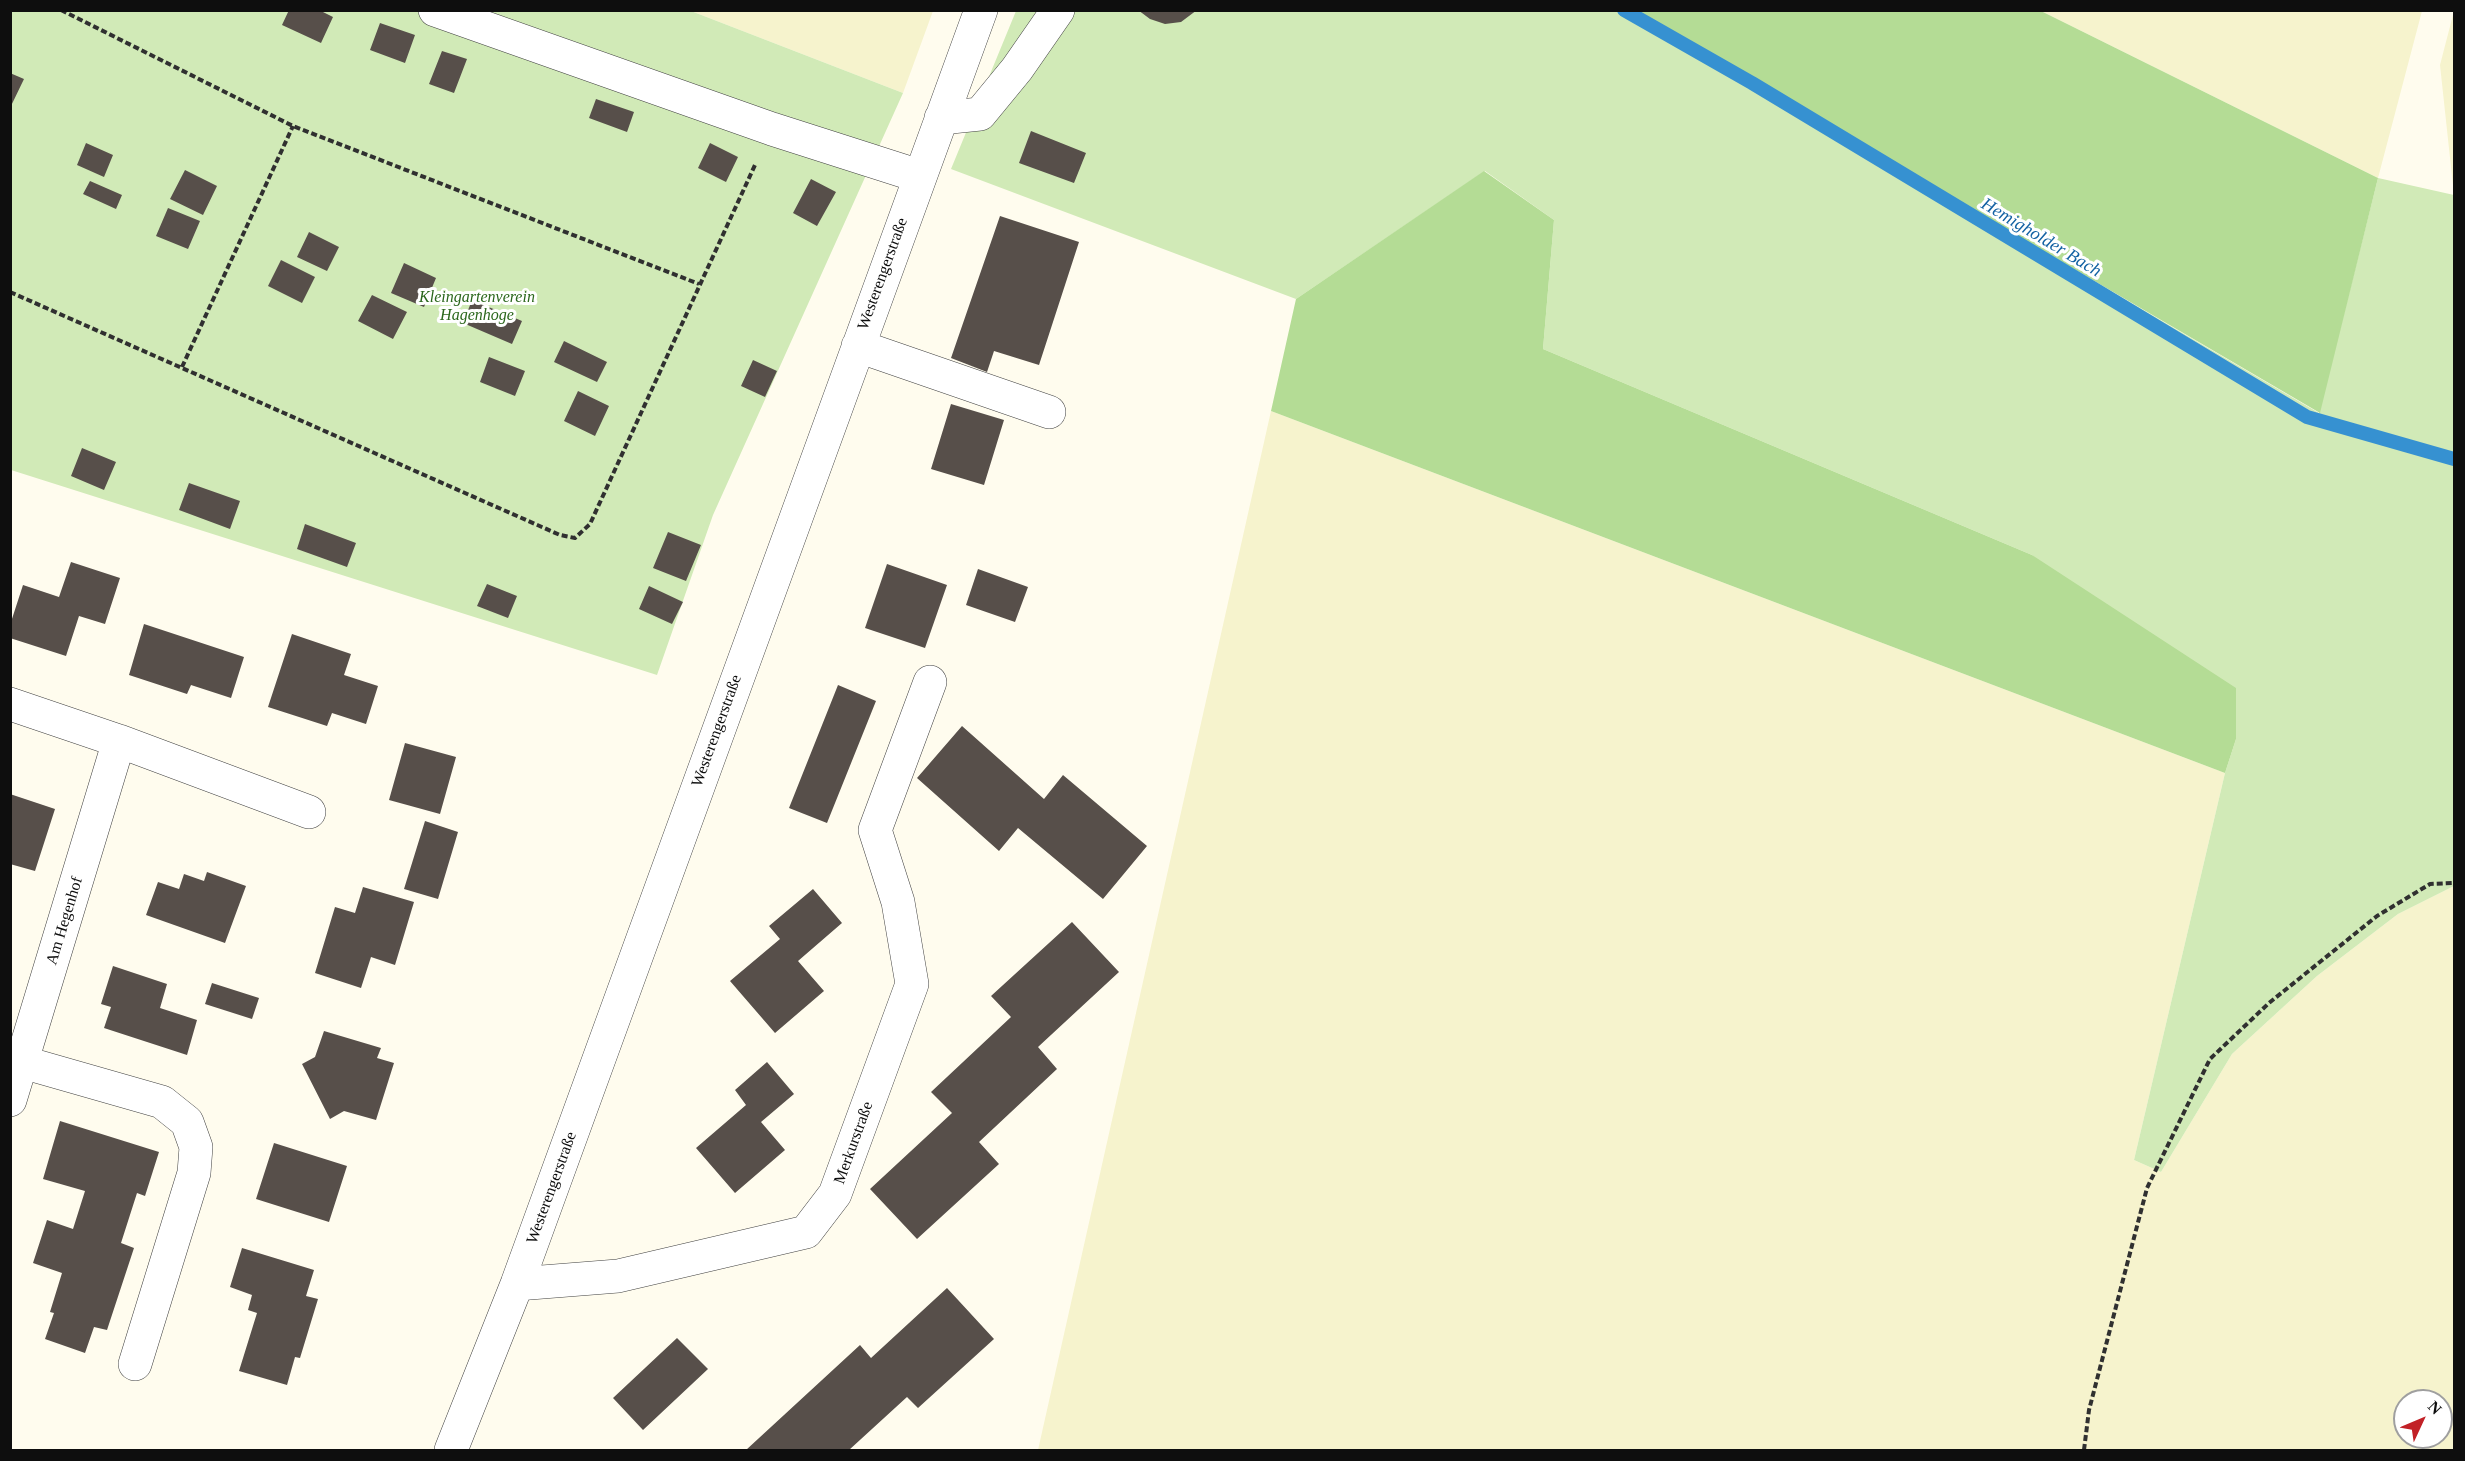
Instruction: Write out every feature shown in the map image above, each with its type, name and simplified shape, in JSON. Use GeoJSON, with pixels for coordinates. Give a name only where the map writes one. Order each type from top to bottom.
{"type":"FeatureCollection","features":[{"type":"Feature","properties":{"kind":"street"},"geometry":{"type":"LineString","coordinates":[[435,10],[772,129],[919,176]]}},
{"type":"Feature","properties":{"kind":"street","name":"Westerengerstraße"},"geometry":{"type":"LineString","coordinates":[[451,1450],[517,1284],[981,10]]}},
{"type":"Feature","properties":{"kind":"street"},"geometry":{"type":"LineString","coordinates":[[941,118],[980,114],[1017,69],[1058,10]]}},
{"type":"Feature","properties":{"kind":"street"},"geometry":{"type":"LineString","coordinates":[[858,346],[1049,412]]}},
{"type":"Feature","properties":{"kind":"street","name":"Merkurstraße"},"geometry":{"type":"LineString","coordinates":[[517,1284],[618,1276],[806,1232],[836,1194],[912,984],[898,902],[875,830],[930,682]]}},
{"type":"Feature","properties":{"kind":"street"},"geometry":{"type":"LineString","coordinates":[[10,704],[119,741],[309,812]]}},
{"type":"Feature","properties":{"kind":"street","name":"Am Hegenhof"},"geometry":{"type":"LineString","coordinates":[[10,1100],[119,741]]}},
{"type":"Feature","properties":{"kind":"street"},"geometry":{"type":"LineString","coordinates":[[22,1062],[162,1102],[187,1122],[196,1146],[194,1173],[135,1364]]}},
{"type":"Feature","properties":{"kind":"path"},"geometry":{"type":"LineString","coordinates":[[61,10],[292,126],[699,284]]}},
{"type":"Feature","properties":{"kind":"path"},"geometry":{"type":"LineString","coordinates":[[182,367],[292,126]]}},
{"type":"Feature","properties":{"kind":"path"},"geometry":{"type":"LineString","coordinates":[[10,292],[560,535],[575,537],[590,524],[772,129]]}},
{"type":"Feature","properties":{"kind":"path"},"geometry":{"type":"LineString","coordinates":[[2084,1450],[2089,1410],[2147,1188],[2210,1059],[2269,1003],[2377,916],[2430,884],[2454,883]]}},
{"type":"Feature","properties":{"kind":"shaded area"},"geometry":{"type":"Polygon","coordinates":[[[691,11],[933,11],[903,93],[691,11]]]}},
{"type":"Feature","properties":{"kind":"shaded area"},"geometry":{"type":"Polygon","coordinates":[[[2041,11],[2422,11],[2378,178],[2041,11]]]}},
{"type":"Feature","properties":{"kind":"shaded area"},"geometry":{"type":"Polygon","coordinates":[[[2454,11],[2454,195],[2440,65],[2454,11]]]}},
{"type":"Feature","properties":{"kind":"shaded area"},"geometry":{"type":"Polygon","coordinates":[[[1271,411],[2225,773],[2134,1160],[2161,1172],[2232,1054],[2317,976],[2398,914],[2454,886],[2454,1450],[1038,1450],[1271,411]]]}},
{"type":"Feature","properties":{"kind":"green space","name":"Kleingartenverein Hagenhoge"},"geometry":{"type":"Polygon","coordinates":[[[11,11],[691,11],[903,93],[713,515],[657,675],[11,470],[11,11]]]}},
{"type":"Feature","properties":{"kind":"green space"},"geometry":{"type":"Polygon","coordinates":[[[1016,11],[1633,11],[2319,413],[2378,178],[2454,195],[2454,886],[2398,914],[2317,976],[2232,1054],[2161,1172],[2134,1160],[2225,773],[2236,739],[2032,555],[1543,349],[1554,220],[1485,171],[1296,299],[951,169],[1016,11]]]}},
{"type":"Feature","properties":{"kind":"green space"},"geometry":{"type":"Polygon","coordinates":[[[1633,11],[2041,11],[2378,178],[2320,413],[1633,11]]]}},
{"type":"Feature","properties":{"kind":"green space"},"geometry":{"type":"Polygon","coordinates":[[[1484,171],[1554,220],[1543,349],[2032,555],[2236,688],[2236,739],[2225,773],[1271,411],[1296,299],[1484,171]]]}},
{"type":"Feature","properties":{"kind":"building"},"geometry":{"type":"Polygon","coordinates":[[[289,10],[319,10],[333,17],[321,43],[282,25],[289,10]]]}},
{"type":"Feature","properties":{"kind":"building"},"geometry":{"type":"Polygon","coordinates":[[[1138,10],[1197,10],[1181,22],[1165,24],[1150,19],[1138,10]]]}},
{"type":"Feature","properties":{"kind":"building"},"geometry":{"type":"Polygon","coordinates":[[[380,23],[415,35],[405,63],[370,50],[380,23]]]}},
{"type":"Feature","properties":{"kind":"building"},"geometry":{"type":"Polygon","coordinates":[[[442,51],[467,59],[454,93],[429,84],[442,51]]]}},
{"type":"Feature","properties":{"kind":"building"},"geometry":{"type":"Polygon","coordinates":[[[10,73],[24,79],[10,108],[10,73]]]}},
{"type":"Feature","properties":{"kind":"building"},"geometry":{"type":"Polygon","coordinates":[[[596,99],[634,112],[627,132],[589,118],[596,99]]]}},
{"type":"Feature","properties":{"kind":"building"},"geometry":{"type":"Polygon","coordinates":[[[1031,131],[1086,153],[1074,183],[1019,163],[1031,131]]]}},
{"type":"Feature","properties":{"kind":"building"},"geometry":{"type":"Polygon","coordinates":[[[86,143],[113,155],[104,177],[77,165],[86,143]]]}},
{"type":"Feature","properties":{"kind":"building"},"geometry":{"type":"Polygon","coordinates":[[[710,143],[738,157],[726,182],[698,168],[710,143]]]}},
{"type":"Feature","properties":{"kind":"building"},"geometry":{"type":"Polygon","coordinates":[[[185,170],[217,186],[203,215],[170,199],[185,170]]]}},
{"type":"Feature","properties":{"kind":"building"},"geometry":{"type":"Polygon","coordinates":[[[811,179],[836,192],[817,226],[793,213],[811,179]]]}},
{"type":"Feature","properties":{"kind":"building"},"geometry":{"type":"Polygon","coordinates":[[[90,181],[122,195],[116,209],[83,194],[90,181]]]}},
{"type":"Feature","properties":{"kind":"building"},"geometry":{"type":"Polygon","coordinates":[[[168,208],[200,221],[188,249],[156,236],[168,208]]]}},
{"type":"Feature","properties":{"kind":"building"},"geometry":{"type":"Polygon","coordinates":[[[1000,216],[1079,242],[1039,365],[994,351],[987,372],[951,358],[1000,216]]]}},
{"type":"Feature","properties":{"kind":"building"},"geometry":{"type":"Polygon","coordinates":[[[309,232],[339,247],[327,271],[297,257],[309,232]]]}},
{"type":"Feature","properties":{"kind":"building"},"geometry":{"type":"Polygon","coordinates":[[[281,260],[315,277],[302,303],[268,286],[281,260]]]}},
{"type":"Feature","properties":{"kind":"building"},"geometry":{"type":"Polygon","coordinates":[[[404,263],[436,278],[424,307],[391,293],[404,263]]]}},
{"type":"Feature","properties":{"kind":"building"},"geometry":{"type":"Polygon","coordinates":[[[372,295],[407,312],[393,339],[358,321],[372,295]]]}},
{"type":"Feature","properties":{"kind":"building"},"geometry":{"type":"Polygon","coordinates":[[[472,300],[522,321],[512,344],[463,323],[472,300]]]}},
{"type":"Feature","properties":{"kind":"building"},"geometry":{"type":"Polygon","coordinates":[[[564,341],[607,362],[597,382],[554,362],[564,341]]]}},
{"type":"Feature","properties":{"kind":"building"},"geometry":{"type":"Polygon","coordinates":[[[489,357],[525,371],[515,396],[480,382],[489,357]]]}},
{"type":"Feature","properties":{"kind":"building"},"geometry":{"type":"Polygon","coordinates":[[[753,360],[777,371],[765,397],[741,386],[753,360]]]}},
{"type":"Feature","properties":{"kind":"building"},"geometry":{"type":"Polygon","coordinates":[[[578,391],[609,406],[595,436],[564,421],[578,391]]]}},
{"type":"Feature","properties":{"kind":"building"},"geometry":{"type":"Polygon","coordinates":[[[951,404],[1004,420],[984,485],[931,469],[951,404]]]}},
{"type":"Feature","properties":{"kind":"building"},"geometry":{"type":"Polygon","coordinates":[[[82,448],[116,462],[104,490],[71,476],[82,448]]]}},
{"type":"Feature","properties":{"kind":"building"},"geometry":{"type":"Polygon","coordinates":[[[189,483],[240,501],[230,529],[179,510],[189,483]]]}},
{"type":"Feature","properties":{"kind":"building"},"geometry":{"type":"Polygon","coordinates":[[[305,524],[356,543],[347,567],[297,549],[305,524]]]}},
{"type":"Feature","properties":{"kind":"building"},"geometry":{"type":"Polygon","coordinates":[[[668,532],[701,545],[686,581],[653,568],[668,532]]]}},
{"type":"Feature","properties":{"kind":"building"},"geometry":{"type":"Polygon","coordinates":[[[71,562],[120,578],[105,624],[79,616],[66,656],[10,638],[10,625],[23,585],[59,597],[71,562]]]}},
{"type":"Feature","properties":{"kind":"building"},"geometry":{"type":"Polygon","coordinates":[[[887,564],[947,585],[925,648],[865,628],[887,564]]]}},
{"type":"Feature","properties":{"kind":"building"},"geometry":{"type":"Polygon","coordinates":[[[978,569],[1028,587],[1015,622],[966,605],[978,569]]]}},
{"type":"Feature","properties":{"kind":"building"},"geometry":{"type":"Polygon","coordinates":[[[487,584],[517,596],[508,618],[477,606],[487,584]]]}},
{"type":"Feature","properties":{"kind":"building"},"geometry":{"type":"Polygon","coordinates":[[[649,586],[683,602],[672,624],[639,609],[649,586]]]}},
{"type":"Feature","properties":{"kind":"building"},"geometry":{"type":"Polygon","coordinates":[[[144,624],[244,657],[231,698],[191,685],[187,694],[129,675],[144,624]]]}},
{"type":"Feature","properties":{"kind":"building"},"geometry":{"type":"Polygon","coordinates":[[[292,634],[351,654],[344,675],[378,686],[366,724],[332,713],[327,726],[268,707],[292,634]]]}},
{"type":"Feature","properties":{"kind":"building"},"geometry":{"type":"Polygon","coordinates":[[[838,685],[876,701],[827,823],[789,808],[838,685]]]}},
{"type":"Feature","properties":{"kind":"building"},"geometry":{"type":"Polygon","coordinates":[[[962,726],[1044,799],[1063,775],[1147,846],[1103,899],[1018,828],[999,851],[917,778],[962,726]]]}},
{"type":"Feature","properties":{"kind":"building"},"geometry":{"type":"Polygon","coordinates":[[[405,743],[456,757],[440,814],[389,800],[405,743]]]}},
{"type":"Feature","properties":{"kind":"building"},"geometry":{"type":"Polygon","coordinates":[[[10,794],[55,809],[35,871],[10,864],[10,794]]]}},
{"type":"Feature","properties":{"kind":"building"},"geometry":{"type":"Polygon","coordinates":[[[425,821],[458,832],[438,899],[404,889],[425,821]]]}},
{"type":"Feature","properties":{"kind":"building"},"geometry":{"type":"Polygon","coordinates":[[[207,872],[246,886],[225,943],[146,915],[158,882],[179,889],[184,874],[204,881],[207,872]]]}},
{"type":"Feature","properties":{"kind":"building"},"geometry":{"type":"Polygon","coordinates":[[[363,887],[414,902],[395,965],[371,957],[361,988],[315,973],[335,907],[355,913],[363,887]]]}},
{"type":"Feature","properties":{"kind":"building"},"geometry":{"type":"Polygon","coordinates":[[[813,889],[842,923],[798,961],[824,991],[775,1033],[730,981],[780,939],[769,926],[813,889]]]}},
{"type":"Feature","properties":{"kind":"building"},"geometry":{"type":"Polygon","coordinates":[[[1072,922],[1119,972],[1038,1047],[1057,1069],[979,1142],[999,1164],[917,1239],[870,1189],[952,1113],[931,1092],[1011,1017],[991,996],[1072,922]]]}},
{"type":"Feature","properties":{"kind":"building"},"geometry":{"type":"Polygon","coordinates":[[[113,966],[167,984],[160,1008],[197,1020],[187,1055],[104,1028],[111,1007],[101,1004],[113,966]]]}},
{"type":"Feature","properties":{"kind":"building"},"geometry":{"type":"Polygon","coordinates":[[[212,983],[259,998],[252,1019],[205,1004],[212,983]]]}},
{"type":"Feature","properties":{"kind":"building"},"geometry":{"type":"Polygon","coordinates":[[[324,1031],[381,1048],[377,1058],[394,1063],[376,1120],[344,1111],[330,1119],[302,1064],[315,1057],[324,1031]]]}},
{"type":"Feature","properties":{"kind":"building"},"geometry":{"type":"Polygon","coordinates":[[[767,1062],[794,1094],[761,1122],[785,1150],[735,1193],[696,1148],[746,1105],[735,1090],[767,1062]]]}},
{"type":"Feature","properties":{"kind":"building"},"geometry":{"type":"Polygon","coordinates":[[[60,1121],[159,1152],[145,1196],[137,1193],[121,1243],[134,1248],[107,1330],[94,1327],[85,1353],[45,1339],[54,1313],[50,1312],[62,1273],[33,1263],[47,1220],[73,1229],[85,1191],[43,1179],[60,1121]]]}},
{"type":"Feature","properties":{"kind":"building"},"geometry":{"type":"Polygon","coordinates":[[[274,1143],[347,1166],[329,1222],[256,1199],[274,1143]]]}},
{"type":"Feature","properties":{"kind":"building"},"geometry":{"type":"Polygon","coordinates":[[[242,1248],[314,1270],[306,1296],[318,1299],[300,1358],[295,1357],[287,1385],[239,1371],[257,1313],[248,1310],[252,1295],[230,1287],[242,1248]]]}},
{"type":"Feature","properties":{"kind":"building"},"geometry":{"type":"Polygon","coordinates":[[[947,1288],[994,1339],[918,1408],[907,1397],[849,1450],[746,1450],[860,1345],[871,1358],[947,1288]]]}},
{"type":"Feature","properties":{"kind":"building"},"geometry":{"type":"Polygon","coordinates":[[[677,1338],[708,1369],[643,1430],[613,1398],[677,1338]]]}},
{"type":"Feature","properties":{"kind":"waterway","name":"Hemigholder Bach"},"geometry":{"type":"LineString","coordinates":[[1624,10],[1752,83],[2307,417],[2454,459]]}}]}
